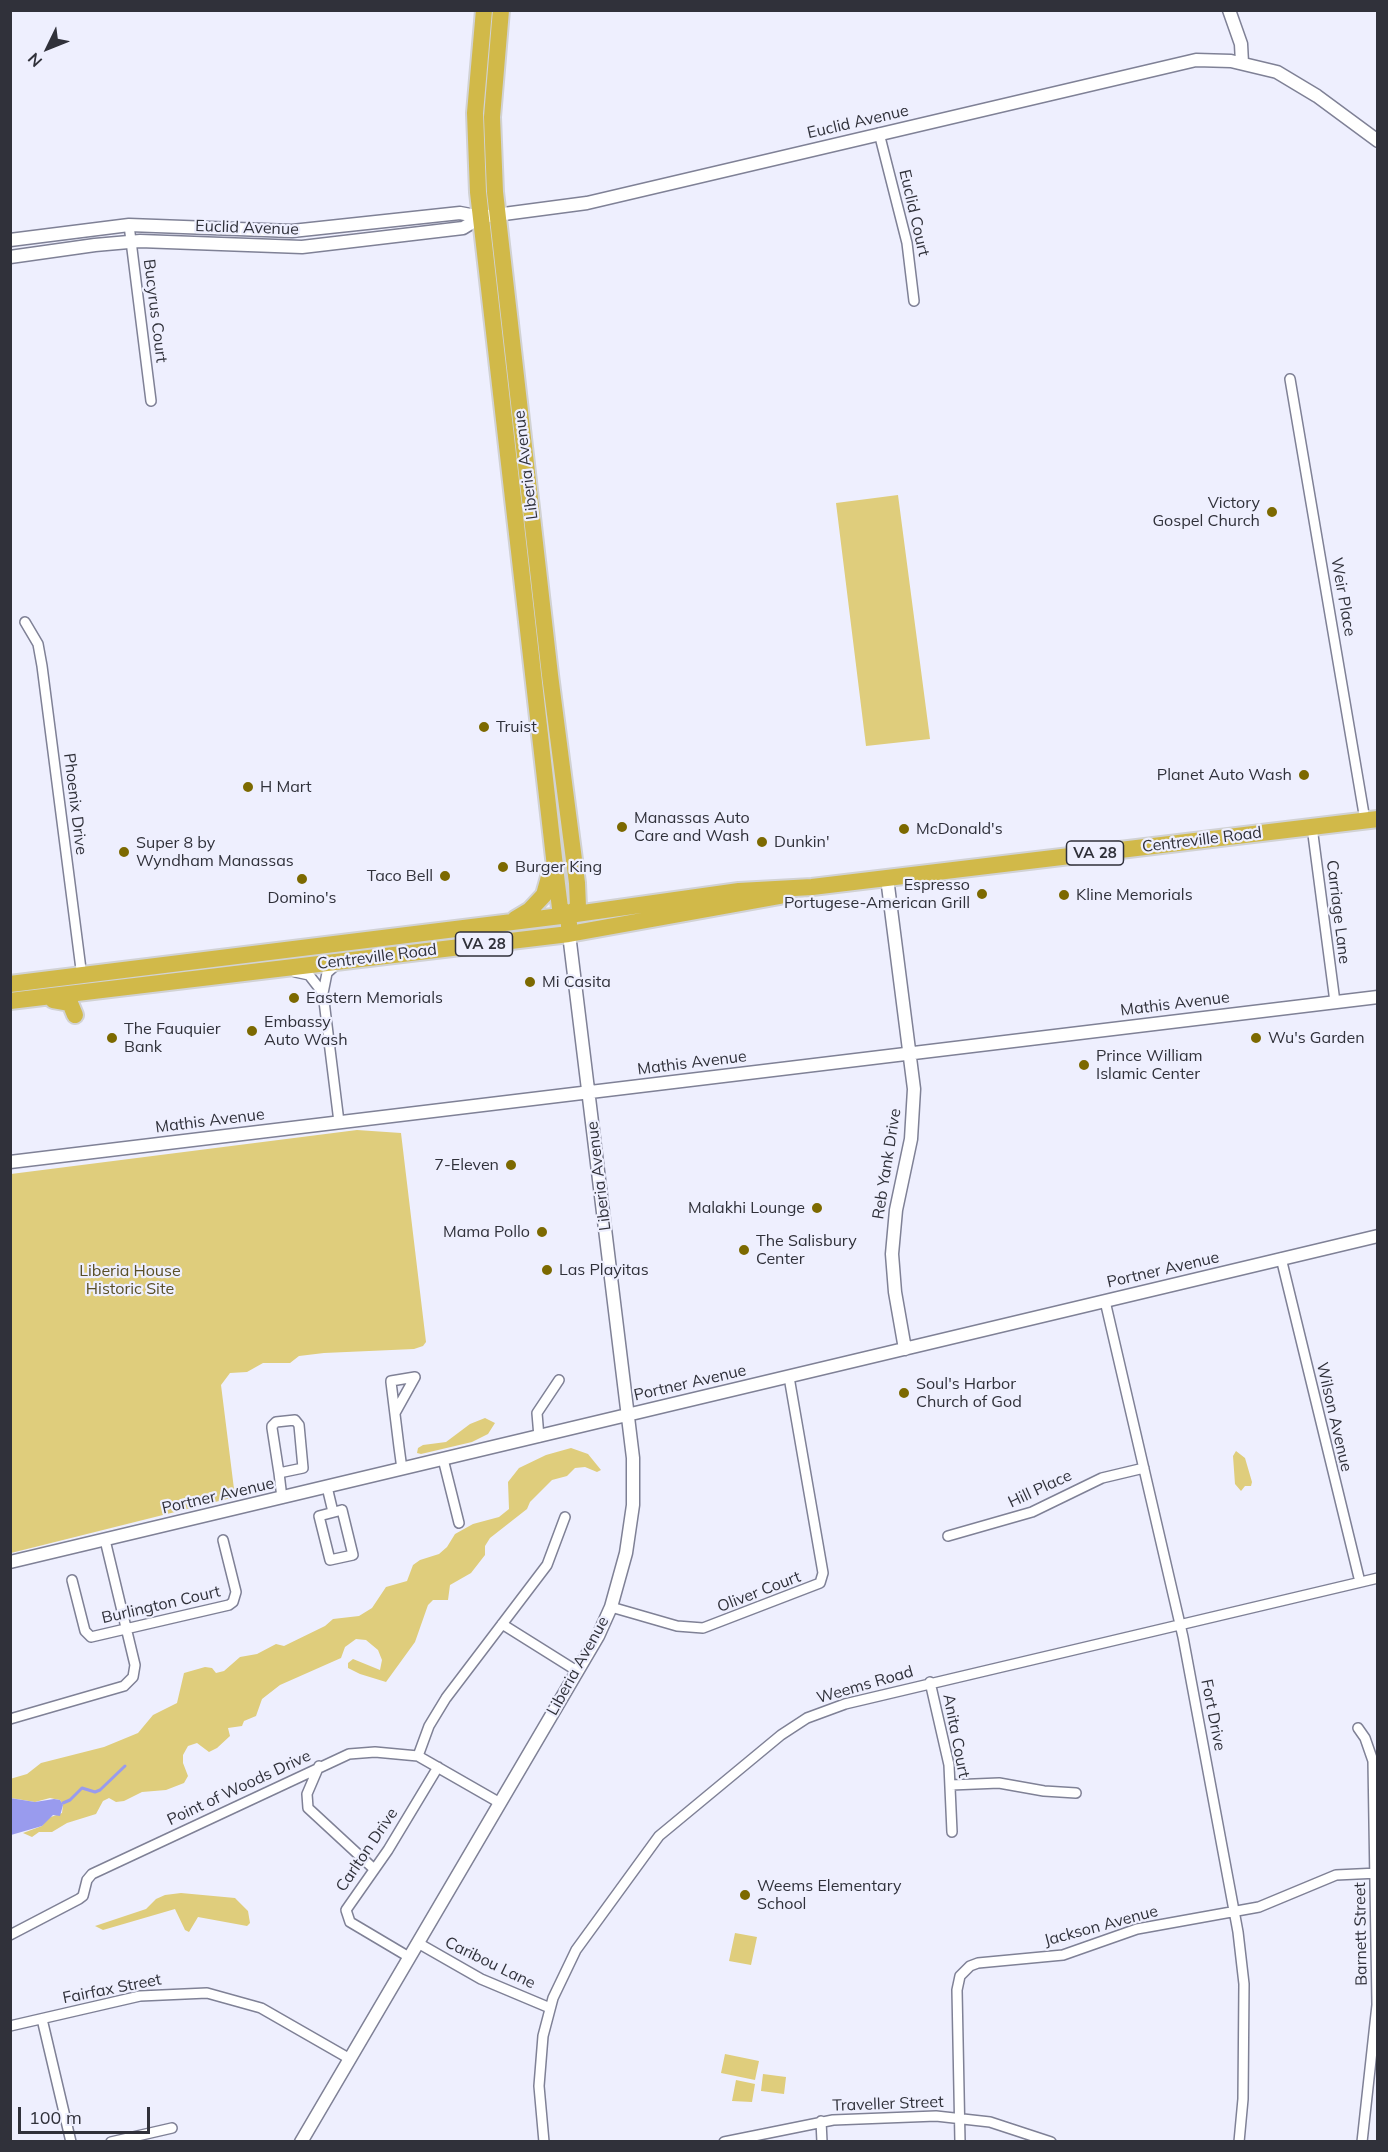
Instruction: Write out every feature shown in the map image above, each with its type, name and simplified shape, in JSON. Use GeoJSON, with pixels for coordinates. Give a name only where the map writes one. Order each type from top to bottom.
{"type":"FeatureCollection","features":[{"type":"Feature","properties":{"kind":"highway","name":"Liberia Avenue"},"geometry":{"type":"LineString","coordinates":[[484,10],[475,113],[577,883],[578,907],[569,915],[569,934]]}},
{"type":"Feature","properties":{"kind":"highway","name":"Liberia Avenue"},"geometry":{"type":"LineString","coordinates":[[501,10],[492,117],[489,216],[553,855],[560,908],[569,915]]}},
{"type":"Feature","properties":{"kind":"highway","name":"Centreville Road"},"geometry":{"type":"LineString","coordinates":[[10,984],[620,909],[739,891],[812,887],[1371,819]]}},
{"type":"Feature","properties":{"kind":"highway"},"geometry":{"type":"LineString","coordinates":[[509,922],[530,910],[546,892],[553,855]]}},
{"type":"Feature","properties":{"kind":"highway"},"geometry":{"type":"LineString","coordinates":[[577,883],[580,891],[592,902],[620,909]]}},
{"type":"Feature","properties":{"kind":"highway","name":"Centreville Road"},"geometry":{"type":"LineString","coordinates":[[10,1001],[569,934],[742,905],[812,887]]}},
{"type":"Feature","properties":{"kind":"highway"},"geometry":{"type":"LineString","coordinates":[[40,997],[70,1003],[75,1015]]}},
{"type":"Feature","properties":{"kind":"street"},"geometry":{"type":"LineString","coordinates":[[1229,10],[1241,44],[1242,63]]}},
{"type":"Feature","properties":{"kind":"street","name":"Euclid Avenue"},"geometry":{"type":"LineString","coordinates":[[10,240],[129,225],[292,231],[460,213],[489,216],[587,203],[1196,60],[1242,63],[1262,67],[1291,80],[1377,141]]}},
{"type":"Feature","properties":{"kind":"street","name":"Euclid Court"},"geometry":{"type":"LineString","coordinates":[[879,133],[907,243],[914,301]]}},
{"type":"Feature","properties":{"kind":"street","name":"Euclid Avenue"},"geometry":{"type":"LineString","coordinates":[[10,257],[131,242],[302,247],[463,228],[489,216]]}},
{"type":"Feature","properties":{"kind":"street","name":"Bucyrus Court"},"geometry":{"type":"LineString","coordinates":[[129,225],[151,401]]}},
{"type":"Feature","properties":{"kind":"street","name":"Weir Place"},"geometry":{"type":"LineString","coordinates":[[1290,379],[1371,819]]}},
{"type":"Feature","properties":{"kind":"street","name":"Phoenix Drive"},"geometry":{"type":"LineString","coordinates":[[26,622],[38,644],[42,666],[84,992]]}},
{"type":"Feature","properties":{"kind":"street","name":"Carriage Lane"},"geometry":{"type":"LineString","coordinates":[[1312,826],[1335,1002]]}},
{"type":"Feature","properties":{"kind":"street","name":"Reb Yank Drive"},"geometry":{"type":"LineString","coordinates":[[887,878],[910,1053],[913,1119],[895,1216],[892,1254],[894,1292],[905,1349]]}},
{"type":"Feature","properties":{"kind":"street","name":"Liberia Avenue"},"geometry":{"type":"LineString","coordinates":[[301,2142],[577,1671],[611,1606],[626,1553],[633,1505],[634,1477],[569,934]]}},
{"type":"Feature","properties":{"kind":"street"},"geometry":{"type":"LineString","coordinates":[[339,1122],[323,993],[327,973],[340,961]]}},
{"type":"Feature","properties":{"kind":"street"},"geometry":{"type":"LineString","coordinates":[[276,970],[309,975],[323,993]]}},
{"type":"Feature","properties":{"kind":"street","name":"Mathis Avenue"},"geometry":{"type":"LineString","coordinates":[[10,1162],[1377,997]]}},
{"type":"Feature","properties":{"kind":"street","name":"Portner Avenue"},"geometry":{"type":"LineString","coordinates":[[10,1562],[1377,1236]]}},
{"type":"Feature","properties":{"kind":"street","name":"Wilson Avenue"},"geometry":{"type":"LineString","coordinates":[[1281,1258],[1360,1582]]}},
{"type":"Feature","properties":{"kind":"street","name":"Fort Drive"},"geometry":{"type":"LineString","coordinates":[[1105,1301],[1180,1624],[1234,1911],[1244,1984],[1243,2098],[1239,2142]]}},
{"type":"Feature","properties":{"kind":"street","name":"Oliver Court"},"geometry":{"type":"LineString","coordinates":[[611,1606],[677,1626],[703,1628],[820,1583],[823,1574],[789,1377]]}},
{"type":"Feature","properties":{"kind":"street"},"geometry":{"type":"LineString","coordinates":[[539,1437],[537,1413],[559,1380]]}},
{"type":"Feature","properties":{"kind":"street"},"geometry":{"type":"LineString","coordinates":[[395,1413],[402,1469]]}},
{"type":"Feature","properties":{"kind":"street"},"geometry":{"type":"LineString","coordinates":[[279,1473],[303,1468],[299,1425],[295,1420],[276,1422],[272,1426],[282,1498]]}},
{"type":"Feature","properties":{"kind":"street"},"geometry":{"type":"LineString","coordinates":[[443,1460],[459,1523]]}},
{"type":"Feature","properties":{"kind":"street","name":"Hill Place"},"geometry":{"type":"LineString","coordinates":[[948,1536],[1032,1512],[1102,1478],[1144,1467]]}},
{"type":"Feature","properties":{"kind":"street"},"geometry":{"type":"LineString","coordinates":[[327,1487],[333,1512]]}},
{"type":"Feature","properties":{"kind":"street"},"geometry":{"type":"LineString","coordinates":[[342,1510],[353,1555],[330,1560],[319,1516],[333,1512],[342,1510]]}},
{"type":"Feature","properties":{"kind":"street"},"geometry":{"type":"LineString","coordinates":[[418,1756],[429,1726],[446,1698],[547,1565],[565,1516]]}},
{"type":"Feature","properties":{"kind":"street"},"geometry":{"type":"LineString","coordinates":[[10,1719],[127,1683],[134,1674],[135,1665],[105,1540]]}},
{"type":"Feature","properties":{"kind":"street","name":"Burlington Court"},"geometry":{"type":"LineString","coordinates":[[72,1580],[87,1635],[91,1637],[232,1604],[236,1592],[223,1540]]}},
{"type":"Feature","properties":{"kind":"street","name":"Weems Road"},"geometry":{"type":"LineString","coordinates":[[544,2142],[539,2086],[543,2036],[550,2007],[562,1975],[586,1935],[632,1869],[670,1825],[754,1756],[807,1718],[844,1704],[930,1682],[1377,1578]]}},
{"type":"Feature","properties":{"kind":"street"},"geometry":{"type":"LineString","coordinates":[[502,1624],[577,1671]]}},
{"type":"Feature","properties":{"kind":"street","name":"Anita Court"},"geometry":{"type":"LineString","coordinates":[[930,1682],[951,1785],[952,1832]]}},
{"type":"Feature","properties":{"kind":"street","name":"Barnett Street"},"geometry":{"type":"LineString","coordinates":[[1358,1728],[1373,1761],[1376,1873],[1377,2005],[1362,2142]]}},
{"type":"Feature","properties":{"kind":"street","name":"Point of Woods Drive"},"geometry":{"type":"LineString","coordinates":[[10,1935],[79,1899],[83,1896],[87,1880],[92,1874],[319,1767],[356,1753],[375,1752],[418,1756],[500,1803]]}},
{"type":"Feature","properties":{"kind":"street"},"geometry":{"type":"LineString","coordinates":[[319,1767],[308,1794],[308,1808],[374,1869]]}},
{"type":"Feature","properties":{"kind":"street","name":"Carlton Drive"},"geometry":{"type":"LineString","coordinates":[[409,1957],[347,1918],[348,1905],[374,1869],[438,1767]]}},
{"type":"Feature","properties":{"kind":"street"},"geometry":{"type":"LineString","coordinates":[[951,1785],[999,1783],[1044,1791],[1076,1793]]}},
{"type":"Feature","properties":{"kind":"street","name":"Jackson Avenue"},"geometry":{"type":"LineString","coordinates":[[960,2142],[958,1983],[970,1966],[978,1962],[1064,1955],[1137,1929],[1259,1907],[1336,1875],[1376,1873]]}},
{"type":"Feature","properties":{"kind":"street","name":"Caribou Lane"},"geometry":{"type":"LineString","coordinates":[[418,1943],[481,1979],[550,2007]]}},
{"type":"Feature","properties":{"kind":"street","name":"Fairfax Street"},"geometry":{"type":"LineString","coordinates":[[10,2026],[140,1996],[207,1993],[261,2008],[350,2059]]}},
{"type":"Feature","properties":{"kind":"street"},"geometry":{"type":"LineString","coordinates":[[42,2019],[70,2142]]}},
{"type":"Feature","properties":{"kind":"street","name":"Traveller Street"},"geometry":{"type":"LineString","coordinates":[[724,2142],[821,2121],[960,2117],[990,2122],[1051,2142]]}},
{"type":"Feature","properties":{"kind":"street"},"geometry":{"type":"LineString","coordinates":[[821,2121],[822,2142]]}},
{"type":"Feature","properties":{"kind":"street"},"geometry":{"type":"LineString","coordinates":[[111,2142],[172,2128]]}},
{"type":"Feature","properties":{"kind":"green space"},"geometry":{"type":"Polygon","coordinates":[[[898,495],[930,739],[866,746],[836,503],[898,495]]]}},
{"type":"Feature","properties":{"kind":"green space","name":"Liberia House Historic Site"},"geometry":{"type":"Polygon","coordinates":[[[357,1130],[401,1133],[426,1342],[423,1346],[414,1349],[299,1356],[290,1363],[263,1363],[247,1372],[230,1373],[221,1385],[235,1497],[11,1553],[11,1174],[357,1130]]]}},
{"type":"Feature","properties":{"kind":"green space"},"geometry":{"type":"Polygon","coordinates":[[[485,1418],[495,1423],[488,1434],[472,1442],[417,1453],[418,1448],[423,1445],[446,1442],[470,1424],[485,1418]]]}},
{"type":"Feature","properties":{"kind":"green space"},"geometry":{"type":"Polygon","coordinates":[[[571,1448],[588,1454],[601,1470],[597,1472],[585,1467],[575,1468],[567,1476],[552,1480],[530,1502],[527,1509],[490,1538],[485,1546],[485,1555],[471,1573],[450,1585],[448,1600],[433,1600],[428,1605],[415,1642],[386,1682],[348,1668],[348,1663],[353,1659],[380,1670],[382,1660],[378,1650],[366,1640],[356,1639],[345,1647],[341,1658],[280,1685],[262,1699],[256,1716],[244,1721],[242,1726],[228,1728],[230,1736],[217,1748],[209,1752],[197,1743],[188,1746],[183,1755],[183,1763],[188,1776],[184,1783],[166,1790],[142,1792],[124,1801],[116,1802],[109,1798],[103,1801],[96,1814],[67,1823],[52,1832],[39,1832],[32,1837],[23,1833],[42,1826],[48,1818],[62,1813],[63,1805],[60,1800],[50,1798],[35,1802],[11,1798],[10,1779],[27,1774],[41,1763],[104,1747],[138,1733],[153,1715],[177,1703],[184,1673],[205,1667],[212,1668],[216,1673],[224,1671],[240,1657],[257,1654],[276,1644],[284,1646],[325,1626],[333,1619],[359,1616],[372,1608],[386,1587],[407,1581],[413,1565],[420,1560],[439,1554],[447,1547],[455,1534],[473,1524],[499,1517],[509,1509],[508,1482],[519,1468],[546,1455],[571,1448]]]}},
{"type":"Feature","properties":{"kind":"green space"},"geometry":{"type":"Polygon","coordinates":[[[1236,1451],[1245,1458],[1252,1482],[1251,1486],[1245,1486],[1241,1491],[1235,1484],[1233,1456],[1236,1451]]]}},
{"type":"Feature","properties":{"kind":"green space"},"geometry":{"type":"Polygon","coordinates":[[[181,1893],[235,1898],[248,1911],[250,1923],[247,1926],[198,1917],[189,1932],[185,1930],[175,1909],[103,1930],[95,1926],[146,1909],[156,1899],[165,1895],[181,1893]]]}},
{"type":"Feature","properties":{"kind":"green space"},"geometry":{"type":"Polygon","coordinates":[[[735,1933],[757,1937],[751,1965],[729,1961],[735,1933]]]}},
{"type":"Feature","properties":{"kind":"green space"},"geometry":{"type":"Polygon","coordinates":[[[725,2054],[759,2061],[755,2080],[721,2073],[725,2054]]]}},
{"type":"Feature","properties":{"kind":"green space"},"geometry":{"type":"Polygon","coordinates":[[[763,2074],[786,2077],[784,2094],[761,2091],[763,2074]]]}},
{"type":"Feature","properties":{"kind":"green space"},"geometry":{"type":"Polygon","coordinates":[[[736,2080],[755,2084],[752,2102],[732,2101],[736,2080]]]}},
{"type":"Feature","properties":{"kind":"water"},"geometry":{"type":"Polygon","coordinates":[[[10,1798],[35,1802],[54,1799],[60,1800],[63,1805],[60,1816],[53,1815],[42,1826],[11,1835],[10,1798]]]}},
{"type":"Feature","properties":{"kind":"waterway"},"geometry":{"type":"LineString","coordinates":[[63,1803],[70,1800],[82,1788],[95,1792],[100,1790],[125,1766]]}},
{"type":"Feature","properties":{"kind":"place","name":"Victory Gospel Church"},"geometry":{"type":"Point","coordinates":[1272,512]}},
{"type":"Feature","properties":{"kind":"place","name":"Truist"},"geometry":{"type":"Point","coordinates":[484,727]}},
{"type":"Feature","properties":{"kind":"place","name":"Planet Auto Wash"},"geometry":{"type":"Point","coordinates":[1304,775]}},
{"type":"Feature","properties":{"kind":"place","name":"H Mart"},"geometry":{"type":"Point","coordinates":[248,787]}},
{"type":"Feature","properties":{"kind":"place","name":"Manassas Auto Care and Wash"},"geometry":{"type":"Point","coordinates":[622,827]}},
{"type":"Feature","properties":{"kind":"place","name":"McDonald's"},"geometry":{"type":"Point","coordinates":[904,829]}},
{"type":"Feature","properties":{"kind":"place","name":"Dunkin'"},"geometry":{"type":"Point","coordinates":[762,842]}},
{"type":"Feature","properties":{"kind":"place","name":"Super 8 by Wyndham Manassas"},"geometry":{"type":"Point","coordinates":[124,852]}},
{"type":"Feature","properties":{"kind":"place","name":"Burger King"},"geometry":{"type":"Point","coordinates":[503,867]}},
{"type":"Feature","properties":{"kind":"place","name":"Taco Bell"},"geometry":{"type":"Point","coordinates":[445,876]}},
{"type":"Feature","properties":{"kind":"place","name":"Domino's"},"geometry":{"type":"Point","coordinates":[302,879]}},
{"type":"Feature","properties":{"kind":"place","name":"Espresso Portugese-American Grill"},"geometry":{"type":"Point","coordinates":[982,894]}},
{"type":"Feature","properties":{"kind":"place","name":"Kline Memorials"},"geometry":{"type":"Point","coordinates":[1064,895]}},
{"type":"Feature","properties":{"kind":"place","name":"Mi Casita"},"geometry":{"type":"Point","coordinates":[530,982]}},
{"type":"Feature","properties":{"kind":"place","name":"Eastern Memorials"},"geometry":{"type":"Point","coordinates":[294,998]}},
{"type":"Feature","properties":{"kind":"place","name":"Embassy Auto Wash"},"geometry":{"type":"Point","coordinates":[252,1031]}},
{"type":"Feature","properties":{"kind":"place","name":"The Fauquier Bank"},"geometry":{"type":"Point","coordinates":[112,1038]}},
{"type":"Feature","properties":{"kind":"place","name":"Wu's Garden"},"geometry":{"type":"Point","coordinates":[1256,1038]}},
{"type":"Feature","properties":{"kind":"place","name":"Prince William Islamic Center"},"geometry":{"type":"Point","coordinates":[1084,1065]}},
{"type":"Feature","properties":{"kind":"place","name":"7-Eleven"},"geometry":{"type":"Point","coordinates":[511,1165]}},
{"type":"Feature","properties":{"kind":"place","name":"Malakhi Lounge"},"geometry":{"type":"Point","coordinates":[817,1208]}},
{"type":"Feature","properties":{"kind":"place","name":"Mama Pollo"},"geometry":{"type":"Point","coordinates":[542,1232]}},
{"type":"Feature","properties":{"kind":"place","name":"The Salisbury Center"},"geometry":{"type":"Point","coordinates":[744,1250]}},
{"type":"Feature","properties":{"kind":"place","name":"Las Playitas"},"geometry":{"type":"Point","coordinates":[547,1270]}},
{"type":"Feature","properties":{"kind":"place","name":"Soul's Harbor Church of God"},"geometry":{"type":"Point","coordinates":[904,1393]}},
{"type":"Feature","properties":{"kind":"place","name":"Weems Elementary School"},"geometry":{"type":"Point","coordinates":[745,1895]}}]}
